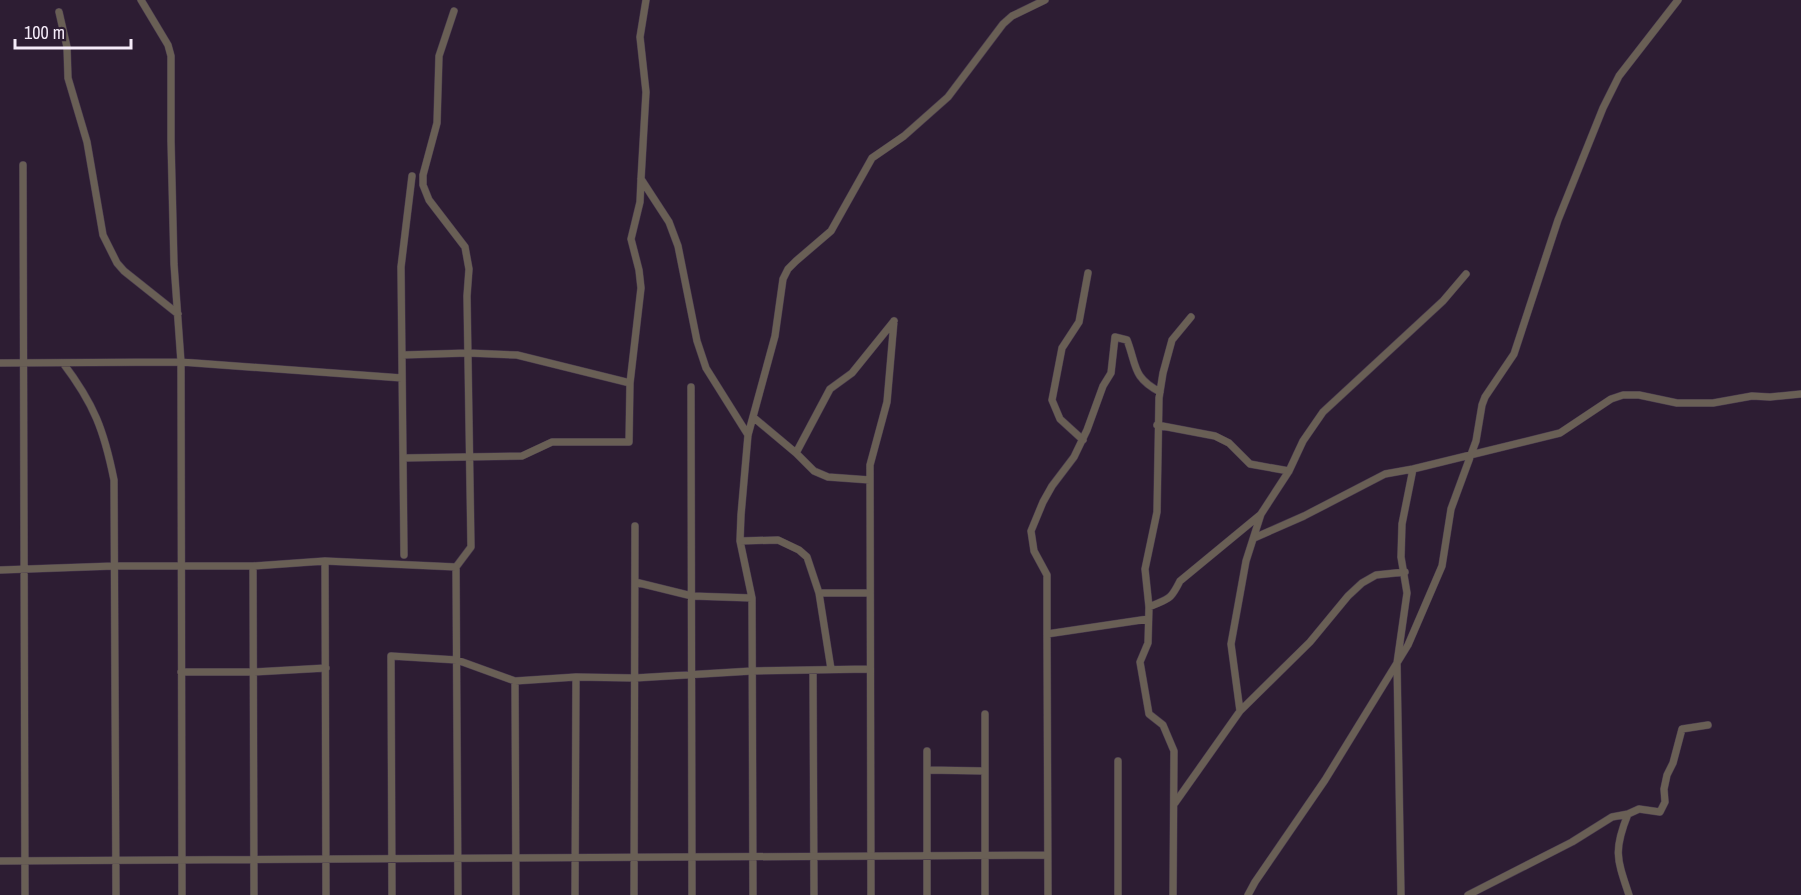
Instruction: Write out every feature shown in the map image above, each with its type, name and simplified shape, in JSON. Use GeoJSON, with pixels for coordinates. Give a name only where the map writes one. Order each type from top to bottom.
{"type":"FeatureCollection","features":[{"type":"Feature","properties":{"kind":"street"},"geometry":{"type":"LineString","coordinates":[[141,0],[168,45],[171,56],[174,264],[181,362],[182,895]]}},
{"type":"Feature","properties":{"kind":"street"},"geometry":{"type":"LineString","coordinates":[[403,458],[522,456],[552,442],[629,442],[630,383],[641,279],[631,239],[640,202],[646,92],[639,36],[645,0]]}},
{"type":"Feature","properties":{"kind":"street"},"geometry":{"type":"LineString","coordinates":[[753,895],[752,598],[740,541],[741,515],[748,435],[771,353],[783,279],[788,269],[831,231],[872,158],[904,136],[948,97],[1003,24],[1012,16],[1045,0]]}},
{"type":"Feature","properties":{"kind":"street"},"geometry":{"type":"LineString","coordinates":[[1248,895],[1325,780],[1416,629],[1442,566],[1451,509],[1471,455],[1482,405],[1514,354],[1558,220],[1603,108],[1619,76],[1678,0]]}},
{"type":"Feature","properties":{"kind":"street"},"geometry":{"type":"LineString","coordinates":[[454,11],[439,56],[437,123],[423,175],[423,185],[429,200],[465,247],[469,269],[467,296],[471,548],[456,567],[458,895]]}},
{"type":"Feature","properties":{"kind":"street"},"geometry":{"type":"LineString","coordinates":[[59,12],[67,47],[68,78],[87,142],[103,235],[117,263],[124,271],[178,314]]}},
{"type":"Feature","properties":{"kind":"street"},"geometry":{"type":"LineString","coordinates":[[23,165],[25,895]]}},
{"type":"Feature","properties":{"kind":"street"},"geometry":{"type":"LineString","coordinates":[[404,555],[402,267],[412,176]]}},
{"type":"Feature","properties":{"kind":"street"},"geometry":{"type":"LineString","coordinates":[[641,179],[669,222],[678,246],[697,341],[706,368],[748,435]]}},
{"type":"Feature","properties":{"kind":"street"},"geometry":{"type":"LineString","coordinates":[[1083,440],[1060,419],[1052,400],[1062,348],[1079,321],[1088,273]]}},
{"type":"Feature","properties":{"kind":"street"},"geometry":{"type":"LineString","coordinates":[[1240,711],[1231,644],[1246,561],[1261,514],[1289,471],[1303,441],[1323,412],[1443,301],[1466,274]]}},
{"type":"Feature","properties":{"kind":"street"},"geometry":{"type":"LineString","coordinates":[[1173,895],[1174,751],[1163,725],[1149,714],[1140,662],[1148,643],[1149,607],[1145,569],[1158,512],[1157,424],[1160,392],[1172,340],[1191,317]]}},
{"type":"Feature","properties":{"kind":"street"},"geometry":{"type":"LineString","coordinates":[[796,453],[830,389],[852,373],[894,321],[887,402],[870,465],[871,895]]}},
{"type":"Feature","properties":{"kind":"street"},"geometry":{"type":"LineString","coordinates":[[1048,895],[1047,575],[1034,551],[1031,531],[1052,486],[1074,458],[1083,440],[1103,386],[1111,373],[1115,337],[1127,340],[1139,376],[1145,384],[1160,392]]}},
{"type":"Feature","properties":{"kind":"street"},"geometry":{"type":"LineString","coordinates":[[402,354],[517,355],[630,383]]}},
{"type":"Feature","properties":{"kind":"street"},"geometry":{"type":"LineString","coordinates":[[0,363],[181,362],[402,378]]}},
{"type":"Feature","properties":{"kind":"street"},"geometry":{"type":"LineString","coordinates":[[63,363],[82,387],[99,421],[106,440],[114,480],[116,895]]}},
{"type":"Feature","properties":{"kind":"street"},"geometry":{"type":"LineString","coordinates":[[691,387],[692,895]]}},
{"type":"Feature","properties":{"kind":"street"},"geometry":{"type":"LineString","coordinates":[[1254,538],[1304,516],[1385,474],[1413,470],[1560,433],[1611,399],[1623,395],[1639,395],[1677,403],[1713,403],[1752,396],[1801,394]]}},
{"type":"Feature","properties":{"kind":"street"},"geometry":{"type":"LineString","coordinates":[[753,417],[814,471],[828,477],[870,480]]}},
{"type":"Feature","properties":{"kind":"street"},"geometry":{"type":"LineString","coordinates":[[1157,424],[1215,436],[1229,443],[1250,464],[1289,471]]}},
{"type":"Feature","properties":{"kind":"street"},"geometry":{"type":"LineString","coordinates":[[1401,895],[1397,663],[1407,604],[1405,572],[1401,557],[1402,525],[1413,470]]}},
{"type":"Feature","properties":{"kind":"street"},"geometry":{"type":"LineString","coordinates":[[1149,607],[1175,594],[1180,581],[1261,514]]}},
{"type":"Feature","properties":{"kind":"street"},"geometry":{"type":"LineString","coordinates":[[634,526],[634,895]]}},
{"type":"Feature","properties":{"kind":"street"},"geometry":{"type":"LineString","coordinates":[[740,541],[778,540],[800,550],[807,557],[819,593],[831,669]]}},
{"type":"Feature","properties":{"kind":"street"},"geometry":{"type":"LineString","coordinates":[[0,570],[114,566],[253,566],[325,561],[456,567]]}},
{"type":"Feature","properties":{"kind":"street"},"geometry":{"type":"LineString","coordinates":[[325,561],[326,895]]}},
{"type":"Feature","properties":{"kind":"street"},"geometry":{"type":"LineString","coordinates":[[253,566],[254,895]]}},
{"type":"Feature","properties":{"kind":"street"},"geometry":{"type":"LineString","coordinates":[[1175,803],[1240,711],[1310,642],[1348,596],[1362,583],[1376,575],[1405,572]]}},
{"type":"Feature","properties":{"kind":"street"},"geometry":{"type":"LineString","coordinates":[[635,582],[692,596],[752,598]]}},
{"type":"Feature","properties":{"kind":"street"},"geometry":{"type":"LineString","coordinates":[[819,593],[870,592]]}},
{"type":"Feature","properties":{"kind":"street"},"geometry":{"type":"LineString","coordinates":[[1047,634],[1148,619]]}},
{"type":"Feature","properties":{"kind":"street"},"geometry":{"type":"LineString","coordinates":[[392,895],[391,656],[457,660],[515,681],[576,677],[635,678],[752,670],[870,669]]}},
{"type":"Feature","properties":{"kind":"street"},"geometry":{"type":"LineString","coordinates":[[181,672],[253,672],[326,668]]}},
{"type":"Feature","properties":{"kind":"street"},"geometry":{"type":"LineString","coordinates":[[813,670],[814,895]]}},
{"type":"Feature","properties":{"kind":"street"},"geometry":{"type":"LineString","coordinates":[[575,895],[577,858],[576,677]]}},
{"type":"Feature","properties":{"kind":"street"},"geometry":{"type":"LineString","coordinates":[[515,681],[516,895]]}},
{"type":"Feature","properties":{"kind":"street"},"geometry":{"type":"LineString","coordinates":[[985,714],[985,895]]}},
{"type":"Feature","properties":{"kind":"street"},"geometry":{"type":"LineString","coordinates":[[1468,895],[1572,842],[1612,817],[1639,809],[1660,812],[1665,802],[1664,789],[1667,775],[1673,764],[1682,729],[1708,725]]}},
{"type":"Feature","properties":{"kind":"street"},"geometry":{"type":"LineString","coordinates":[[927,751],[927,895]]}},
{"type":"Feature","properties":{"kind":"street"},"geometry":{"type":"LineString","coordinates":[[1118,761],[1118,895]]}},
{"type":"Feature","properties":{"kind":"street"},"geometry":{"type":"LineString","coordinates":[[927,770],[985,771]]}},
{"type":"Feature","properties":{"kind":"street"},"geometry":{"type":"LineString","coordinates":[[1628,814],[1618,844],[1617,861],[1629,895]]}},
{"type":"Feature","properties":{"kind":"street"},"geometry":{"type":"LineString","coordinates":[[0,861],[1047,855]]}}]}
